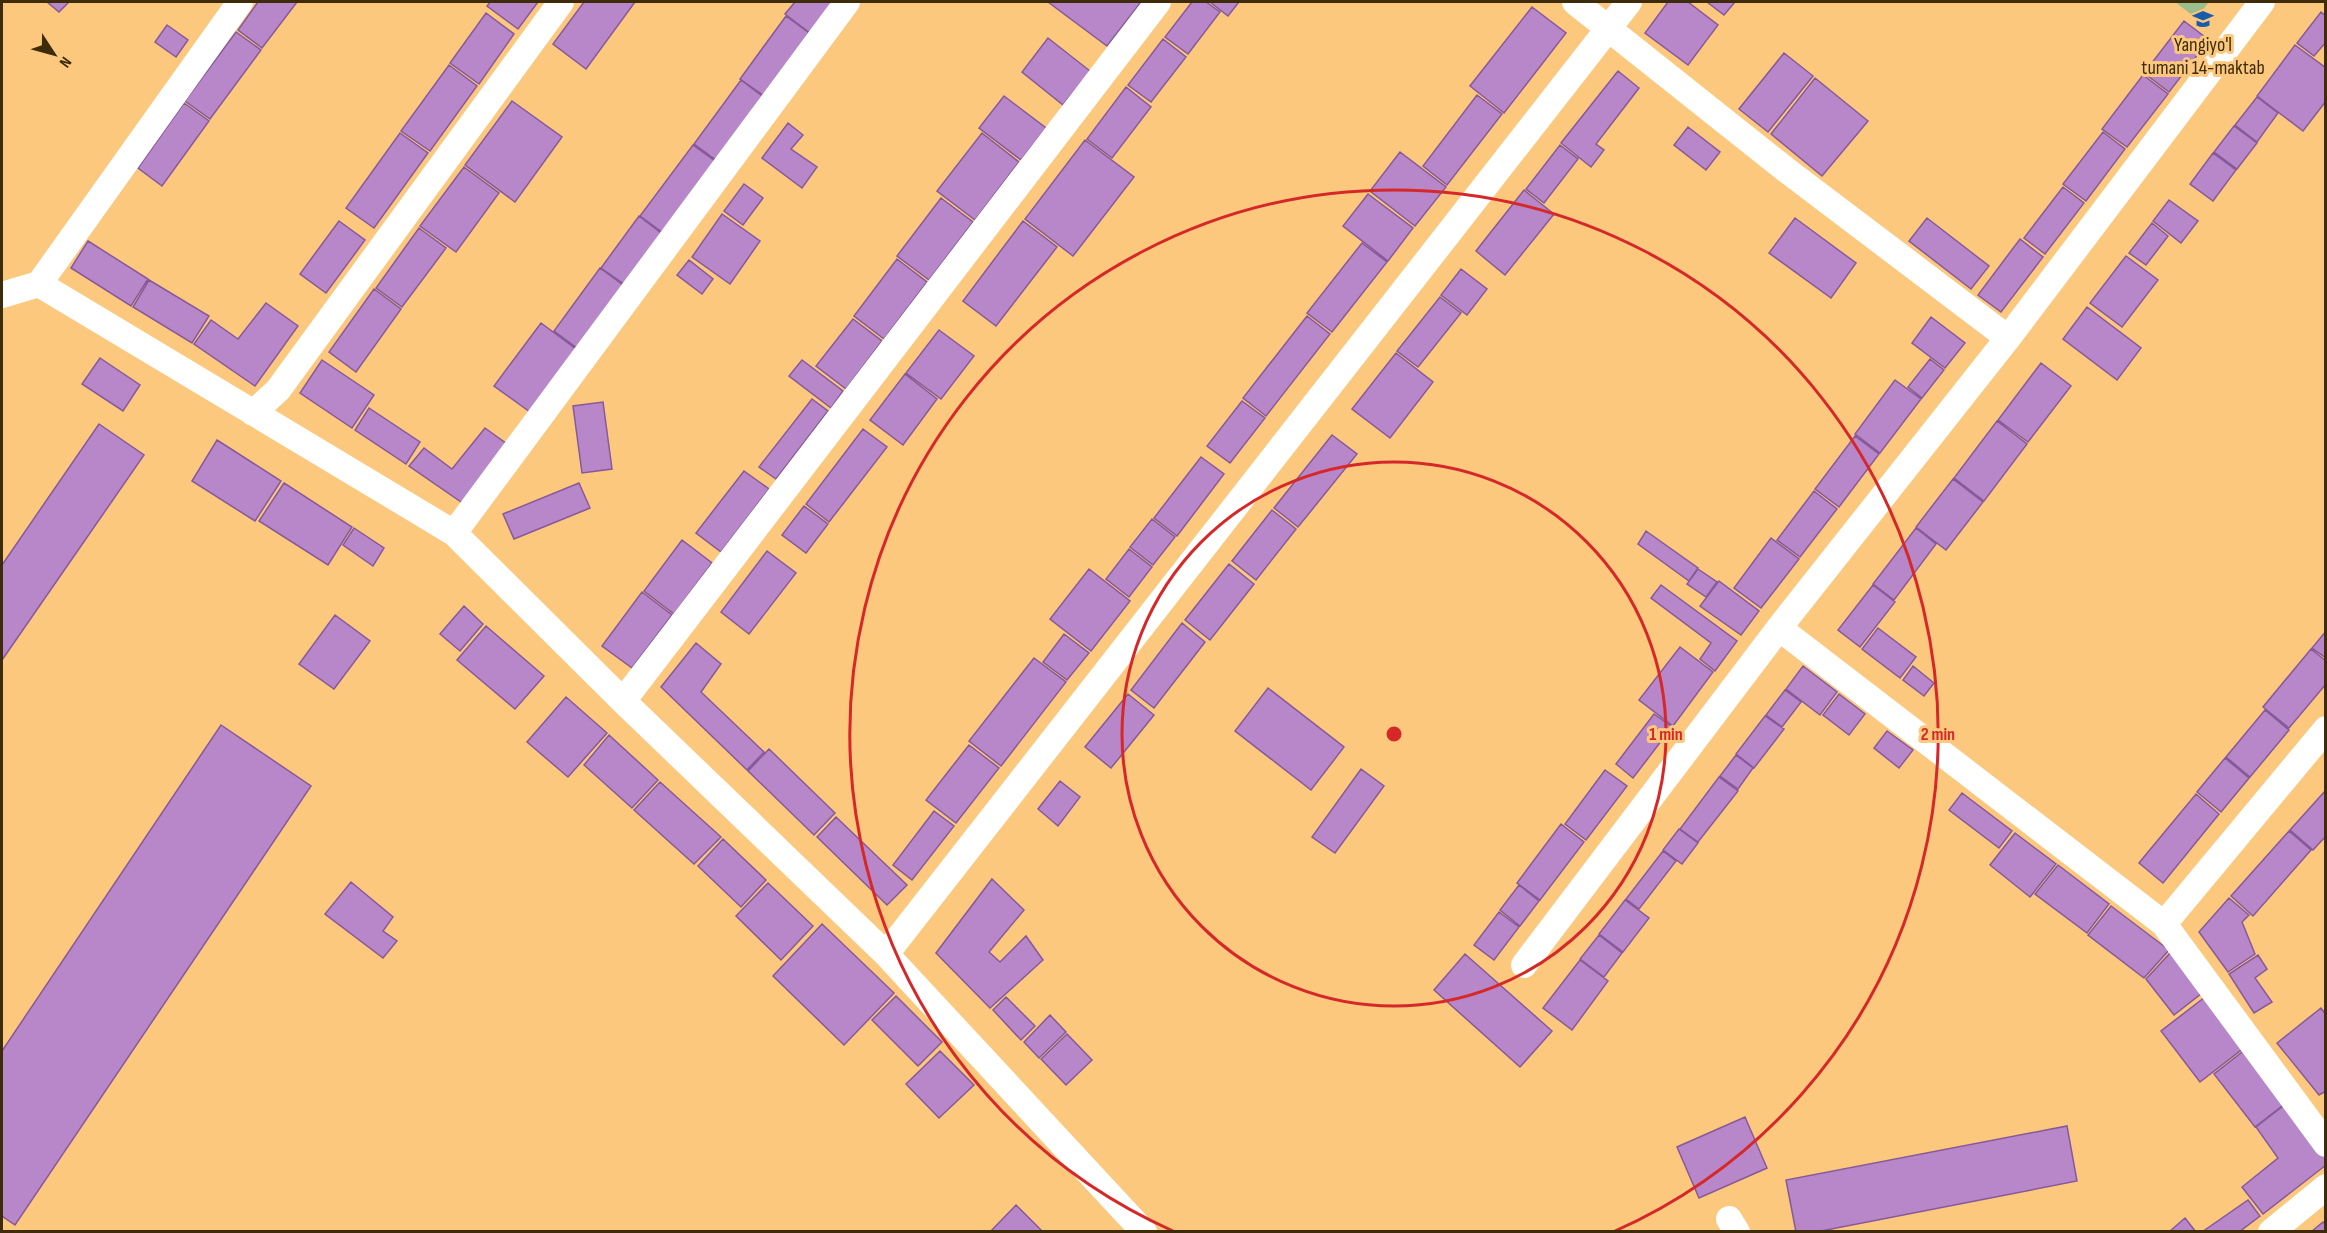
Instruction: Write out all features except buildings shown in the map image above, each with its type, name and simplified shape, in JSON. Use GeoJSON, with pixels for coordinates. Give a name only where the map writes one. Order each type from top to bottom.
{"type":"FeatureCollection","features":[{"type":"Feature","properties":{"kind":"street"},"geometry":{"type":"LineString","coordinates":[[2,295],[39,284],[240,2]]}},
{"type":"Feature","properties":{"kind":"street"},"geometry":{"type":"LineString","coordinates":[[254,413],[278,390],[561,2]]}},
{"type":"Feature","properties":{"kind":"street"},"geometry":{"type":"LineString","coordinates":[[454,533],[847,2]]}},
{"type":"Feature","properties":{"kind":"street"},"geometry":{"type":"LineString","coordinates":[[624,701],[1158,2]]}},
{"type":"Feature","properties":{"kind":"street"},"geometry":{"type":"LineString","coordinates":[[1575,2],[1785,169],[2008,338]]}},
{"type":"Feature","properties":{"kind":"street"},"geometry":{"type":"LineString","coordinates":[[886,954],[1629,2]]}},
{"type":"Feature","properties":{"kind":"street"},"geometry":{"type":"LineString","coordinates":[[1524,965],[1779,628],[2008,338],[2262,2]]}},
{"type":"Feature","properties":{"kind":"street"},"geometry":{"type":"LineString","coordinates":[[39,284],[454,533],[886,954],[1144,1232]]}},
{"type":"Feature","properties":{"kind":"street"},"geometry":{"type":"LineString","coordinates":[[1779,628],[2164,924],[2325,1144]]}},
{"type":"Feature","properties":{"kind":"street"},"geometry":{"type":"LineString","coordinates":[[2164,924],[2325,729]]}},
{"type":"Feature","properties":{"kind":"street"},"geometry":{"type":"LineString","coordinates":[[2271,1232],[2325,1187]]}},
{"type":"Feature","properties":{"kind":"green space"},"geometry":{"type":"Polygon","coordinates":[[[2175,2],[2209,2],[2196,18],[2175,2]]]}},
{"type":"Feature","properties":{"kind":"place","name":"Yangiyo'l tumani 14-maktab"},"geometry":{"type":"Point","coordinates":[2203,19]}}]}
